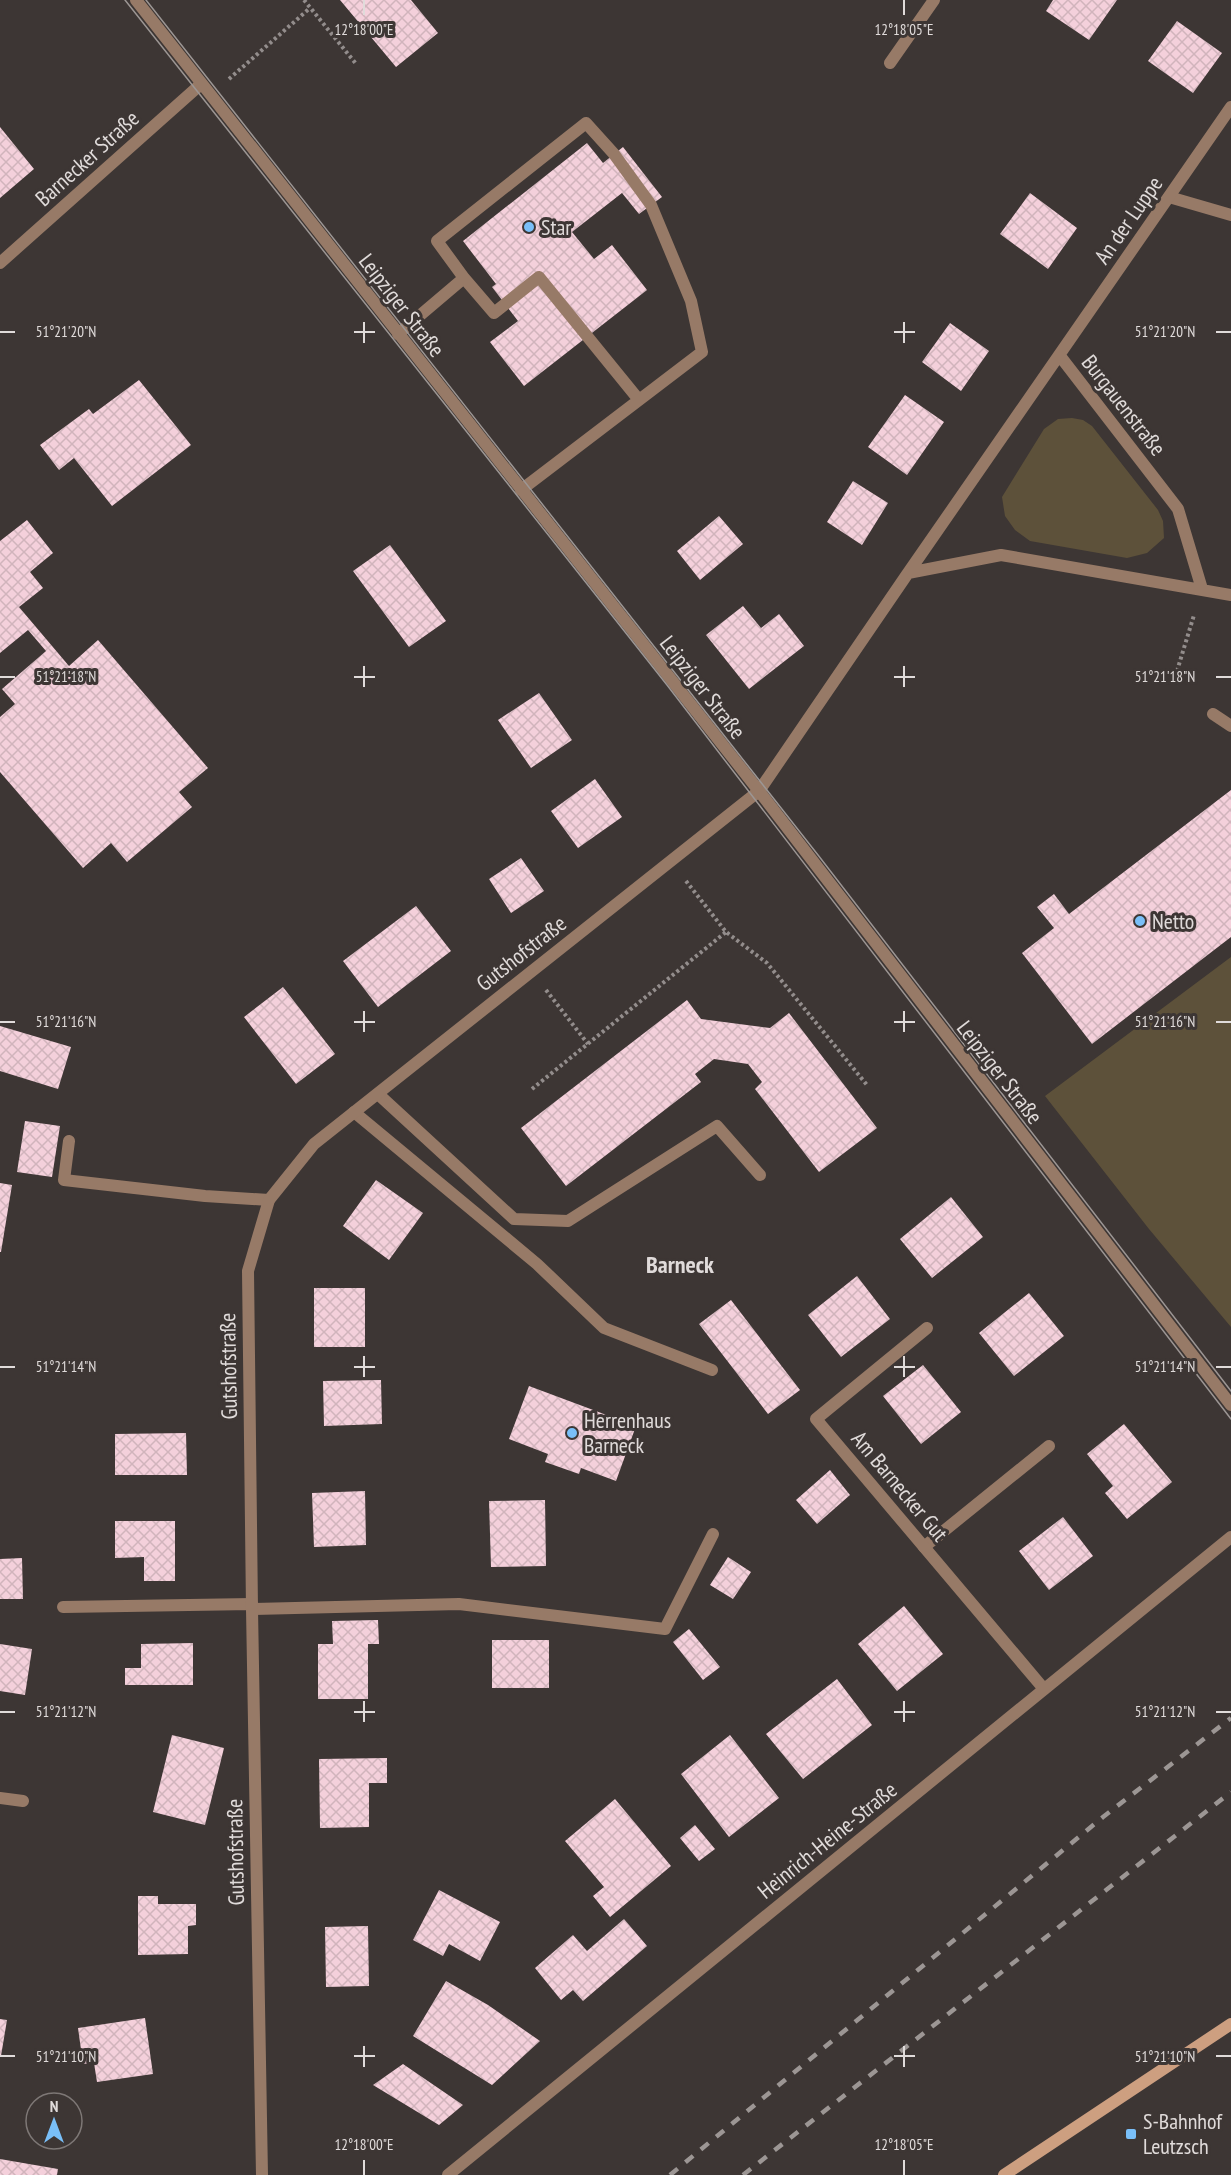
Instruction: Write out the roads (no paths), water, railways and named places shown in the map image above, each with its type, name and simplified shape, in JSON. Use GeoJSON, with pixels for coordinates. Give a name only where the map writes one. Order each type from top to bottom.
{"type":"FeatureCollection","features":[{"type":"Feature","properties":{"kind":"main road"},"geometry":{"type":"LineString","coordinates":[[1004,2175],[1231,2024]]}},
{"type":"Feature","properties":{"kind":"street"},"geometry":{"type":"LineString","coordinates":[[890,63],[934,0]]}},
{"type":"Feature","properties":{"kind":"street","name":"Leipziger Straße"},"geometry":{"type":"LineString","coordinates":[[141,2],[201,84],[759,791],[1231,1404]]}},
{"type":"Feature","properties":{"kind":"street","name":"Barnecker Straße"},"geometry":{"type":"LineString","coordinates":[[0,263],[201,84]]}},
{"type":"Feature","properties":{"kind":"street","name":"An der Luppe"},"geometry":{"type":"LineString","coordinates":[[1060,356],[1231,107]]}},
{"type":"Feature","properties":{"kind":"street"},"geometry":{"type":"LineString","coordinates":[[521,489],[639,400],[702,352],[691,301],[651,205],[614,154],[586,123],[437,241],[494,313],[539,277],[639,400]]}},
{"type":"Feature","properties":{"kind":"street"},"geometry":{"type":"LineString","coordinates":[[1169,196],[1231,215]]}},
{"type":"Feature","properties":{"kind":"street"},"geometry":{"type":"LineString","coordinates":[[398,334],[464,278]]}},
{"type":"Feature","properties":{"kind":"street","name":"Burgauenstraße"},"geometry":{"type":"LineString","coordinates":[[759,791],[1060,356],[1178,509],[1202,589]]}},
{"type":"Feature","properties":{"kind":"street"},"geometry":{"type":"LineString","coordinates":[[908,573],[1002,555],[1231,595]]}},
{"type":"Feature","properties":{"kind":"street"},"geometry":{"type":"LineString","coordinates":[[1213,714],[1231,726]]}},
{"type":"Feature","properties":{"kind":"street","name":"Gutshofstraße"},"geometry":{"type":"LineString","coordinates":[[262,2175],[248,1271],[269,1200],[314,1144],[759,791]]}},
{"type":"Feature","properties":{"kind":"street"},"geometry":{"type":"LineString","coordinates":[[378,1094],[514,1219],[568,1221],[717,1126],[760,1175]]}},
{"type":"Feature","properties":{"kind":"street"},"geometry":{"type":"LineString","coordinates":[[354,1112],[537,1264],[604,1328],[712,1370]]}},
{"type":"Feature","properties":{"kind":"street"},"geometry":{"type":"LineString","coordinates":[[69,1141],[64,1180],[205,1196],[269,1200]]}},
{"type":"Feature","properties":{"kind":"street","name":"Am Barnecker Gut"},"geometry":{"type":"LineString","coordinates":[[927,1328],[816,1419],[1044,1689]]}},
{"type":"Feature","properties":{"kind":"street"},"geometry":{"type":"LineString","coordinates":[[924,1547],[1048,1446]]}},
{"type":"Feature","properties":{"kind":"street"},"geometry":{"type":"LineString","coordinates":[[63,1607],[459,1604],[665,1629],[713,1534]]}},
{"type":"Feature","properties":{"kind":"street","name":"Heinrich-Heine-Straße"},"geometry":{"type":"LineString","coordinates":[[448,2175],[1231,1537]]}},
{"type":"Feature","properties":{"kind":"street"},"geometry":{"type":"LineString","coordinates":[[0,1798],[23,1801]]}},
{"type":"Feature","properties":{"kind":"tram line"},"geometry":{"type":"LineString","coordinates":[[125,0],[667,685],[1231,1419]]}},
{"type":"Feature","properties":{"kind":"tram line"},"geometry":{"type":"LineString","coordinates":[[146,0],[818,855],[1231,1391]]}},
{"type":"Feature","properties":{"kind":"railway"},"geometry":{"type":"LineString","coordinates":[[670,2175],[1103,1817],[1231,1718]]}},
{"type":"Feature","properties":{"kind":"railway"},"geometry":{"type":"LineString","coordinates":[[743,2175],[1231,1792]]}},
{"type":"Feature","properties":{"kind":"place","name":"Star"},"geometry":{"type":"Point","coordinates":[529,227]}},
{"type":"Feature","properties":{"kind":"place","name":"Netto"},"geometry":{"type":"Point","coordinates":[1140,921]}},
{"type":"Feature","properties":{"kind":"place","name":"Herrenhaus Barneck"},"geometry":{"type":"Point","coordinates":[572,1433]}},
{"type":"Feature","properties":{"kind":"place","name":"S-Bahnhof Leutzsch"},"geometry":{"type":"Point","coordinates":[1131,2134]}},
{"type":"Feature","properties":{"kind":"district","name":"Barneck"},"geometry":{"type":"Point","coordinates":[680,1265]}}]}
